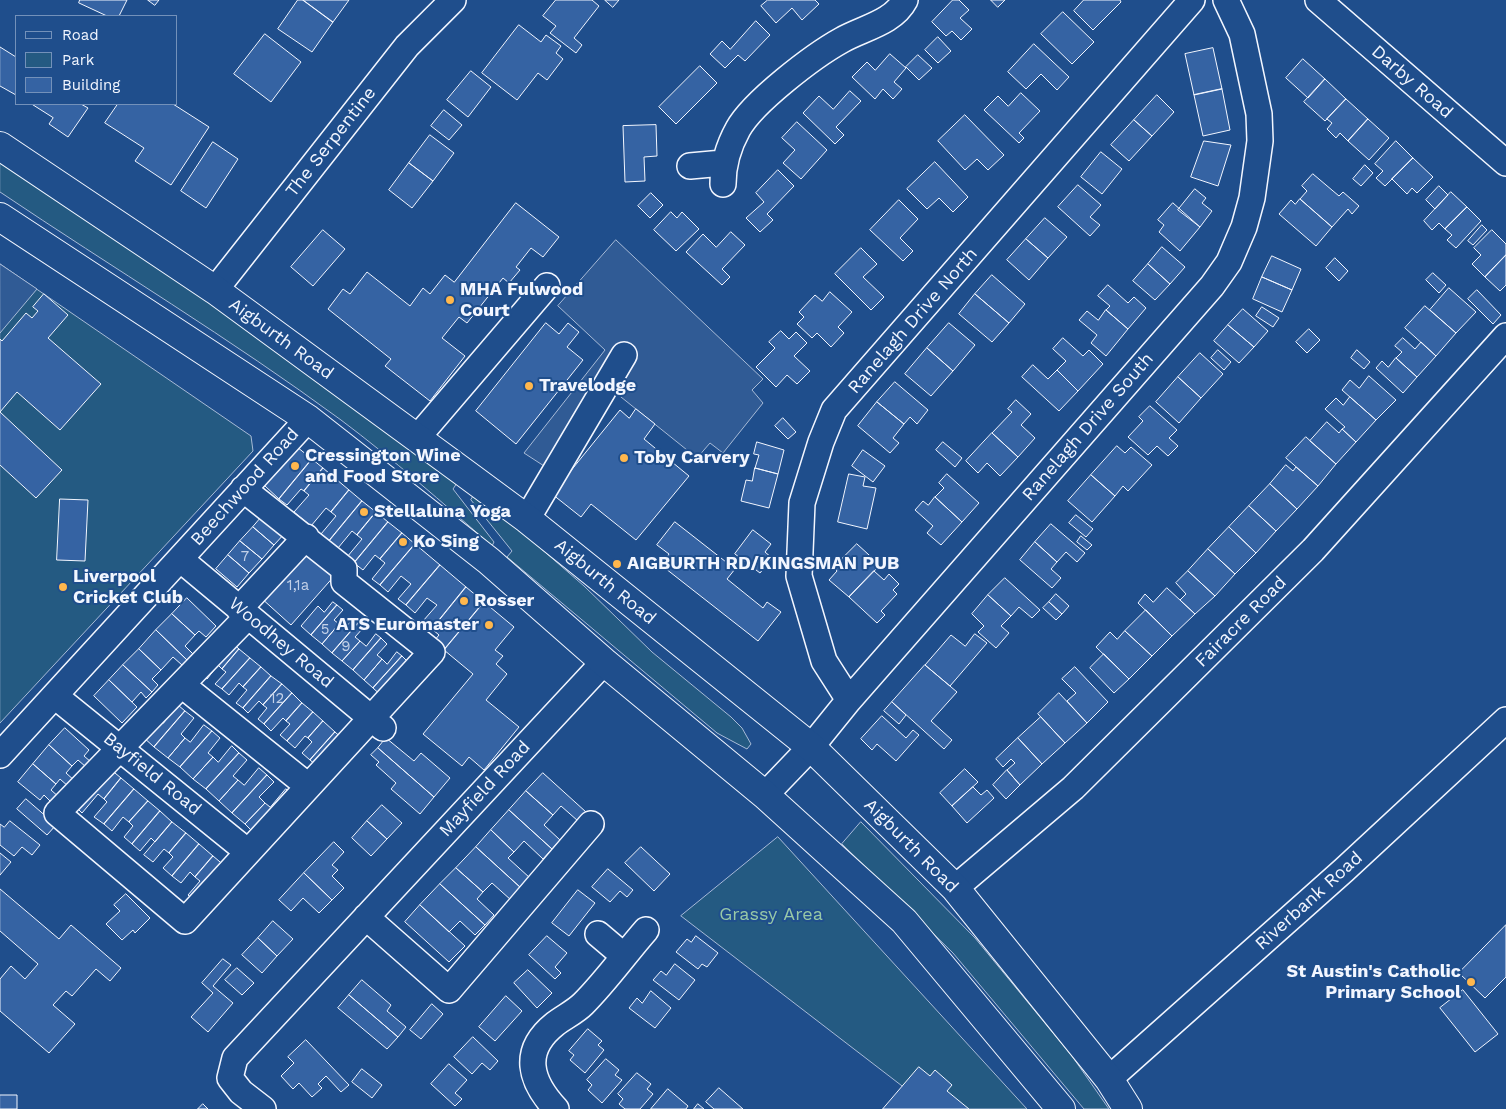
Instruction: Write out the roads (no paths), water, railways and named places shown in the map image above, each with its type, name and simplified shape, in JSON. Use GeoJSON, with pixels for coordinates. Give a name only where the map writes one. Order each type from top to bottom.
{"type":"FeatureCollection","features":[{"type":"Feature","properties":{"kind":"highway","name":"Aigburth Road"},"geometry":{"type":"LineString","coordinates":[[0,146],[215,290],[527,519],[811,747],[955,888],[1109,1079],[1128,1109]]}},
{"type":"Feature","properties":{"kind":"highway"},"geometry":{"type":"LineString","coordinates":[[0,217],[308,419],[489,561],[604,662],[765,796],[904,921],[1061,1109]]}},
{"type":"Feature","properties":{"kind":"street","name":"The Serpentine"},"geometry":{"type":"LineString","coordinates":[[215,290],[406,46],[453,0]]}},
{"type":"Feature","properties":{"kind":"street"},"geometry":{"type":"LineString","coordinates":[[690,166],[723,174],[738,128],[767,97],[810,60],[842,40],[883,21],[900,9],[905,0]]}},
{"type":"Feature","properties":{"kind":"street","name":"Ranelagh Drive North"},"geometry":{"type":"LineString","coordinates":[[849,700],[824,661],[799,576],[802,503],[821,442],[834,410],[1192,0]]}},
{"type":"Feature","properties":{"kind":"street","name":"Ranelagh Drive South"},"geometry":{"type":"LineString","coordinates":[[765,796],[811,747],[849,700],[1212,286],[1229,262],[1244,228],[1252,198],[1260,141],[1259,114],[1242,34],[1226,0]]}},
{"type":"Feature","properties":{"kind":"street","name":"Darby Road"},"geometry":{"type":"LineString","coordinates":[[1318,0],[1506,163]]}},
{"type":"Feature","properties":{"kind":"street"},"geometry":{"type":"LineString","coordinates":[[417,438],[547,286]]}},
{"type":"Feature","properties":{"kind":"street","name":"Fairacre Road"},"geometry":{"type":"LineString","coordinates":[[955,888],[1073,788],[1313,550],[1506,336]]}},
{"type":"Feature","properties":{"kind":"street"},"geometry":{"type":"LineString","coordinates":[[527,519],[624,355]]}},
{"type":"Feature","properties":{"kind":"street","name":"Beechwood Road"},"geometry":{"type":"LineString","coordinates":[[0,755],[308,419]]}},
{"type":"Feature","properties":{"kind":"street"},"geometry":{"type":"LineString","coordinates":[[243,490],[306,537],[344,569],[344,582],[432,652],[377,723],[308,786],[185,921],[57,813],[182,685],[306,537]]}},
{"type":"Feature","properties":{"kind":"street","name":"Woodhey Road"},"geometry":{"type":"LineString","coordinates":[[180,559],[377,723]]}},
{"type":"Feature","properties":{"kind":"street","name":"Mayfield Road"},"geometry":{"type":"LineString","coordinates":[[263,1109],[241,1092],[230,1078],[235,1058],[604,662]]}},
{"type":"Feature","properties":{"kind":"street"},"geometry":{"type":"LineString","coordinates":[[182,685],[308,786]]}},
{"type":"Feature","properties":{"kind":"street","name":"Bayfield Road"},"geometry":{"type":"LineString","coordinates":[[55,696],[248,852]]}},
{"type":"Feature","properties":{"kind":"street","name":"Riverbank Road"},"geometry":{"type":"LineString","coordinates":[[1109,1079],[1365,850],[1506,720]]}},
{"type":"Feature","properties":{"kind":"street"},"geometry":{"type":"LineString","coordinates":[[366,917],[450,990],[591,824]]}},
{"type":"Feature","properties":{"kind":"street"},"geometry":{"type":"LineString","coordinates":[[556,1109],[541,1093],[534,1075],[534,1054],[541,1038],[555,1024],[582,1005],[646,930]]}},
{"type":"Feature","properties":{"kind":"street"},"geometry":{"type":"LineString","coordinates":[[598,934],[624,956]]}},
{"type":"Feature","properties":{"kind":"place","name":"MHA Fulwood Court"},"geometry":{"type":"Point","coordinates":[450,300]}},
{"type":"Feature","properties":{"kind":"place","name":"Travelodge"},"geometry":{"type":"Point","coordinates":[529,386]}},
{"type":"Feature","properties":{"kind":"place","name":"Toby Carvery"},"geometry":{"type":"Point","coordinates":[624,458]}},
{"type":"Feature","properties":{"kind":"place","name":"Cressington Wine and Food Store"},"geometry":{"type":"Point","coordinates":[295,466]}},
{"type":"Feature","properties":{"kind":"place","name":"Stellaluna Yoga"},"geometry":{"type":"Point","coordinates":[364,512]}},
{"type":"Feature","properties":{"kind":"place","name":"Ko Sing"},"geometry":{"type":"Point","coordinates":[403,542]}},
{"type":"Feature","properties":{"kind":"place","name":"AIGBURTH RD/KINGSMAN PUB"},"geometry":{"type":"Point","coordinates":[617,564]}},
{"type":"Feature","properties":{"kind":"place","name":"Liverpool Cricket Club"},"geometry":{"type":"Point","coordinates":[63,587]}},
{"type":"Feature","properties":{"kind":"place","name":"Rosser"},"geometry":{"type":"Point","coordinates":[464,601]}},
{"type":"Feature","properties":{"kind":"place","name":"ATS Euromaster"},"geometry":{"type":"Point","coordinates":[489,625]}},
{"type":"Feature","properties":{"kind":"place","name":"St Austin's Catholic Primary School"},"geometry":{"type":"Point","coordinates":[1471,982]}},
{"type":"Feature","properties":{"kind":"park label","name":"Grassy Area"},"geometry":{"type":"Point","coordinates":[771,915]}}]}
